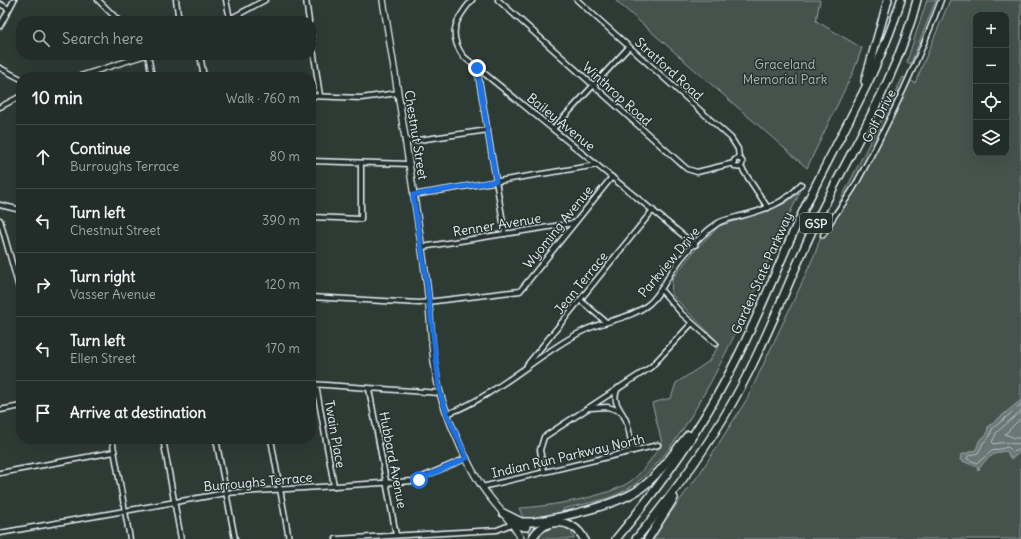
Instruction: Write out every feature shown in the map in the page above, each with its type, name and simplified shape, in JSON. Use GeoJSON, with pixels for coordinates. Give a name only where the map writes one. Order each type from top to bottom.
{"type":"FeatureCollection","features":[{"type":"Feature","properties":{"kind":"highway"},"geometry":{"type":"LineString","coordinates":[[854,110],[866,78],[888,0]]}},
{"type":"Feature","properties":{"kind":"highway","name":"Garden State Parkway"},"geometry":{"type":"LineString","coordinates":[[616,539],[664,477],[711,407],[738,357],[791,236],[882,51],[901,0]]}},
{"type":"Feature","properties":{"kind":"highway","name":"GSP"},"geometry":{"type":"LineString","coordinates":[[636,539],[676,488],[708,442],[735,398],[755,360],[812,230],[885,87],[903,43],[917,0]]}},
{"type":"Feature","properties":{"kind":"highway"},"geometry":{"type":"LineString","coordinates":[[503,513],[521,522],[534,522],[627,497],[644,486],[656,474],[711,407]]}},
{"type":"Feature","properties":{"kind":"highway"},"geometry":{"type":"LineString","coordinates":[[648,539],[708,442]]}},
{"type":"Feature","properties":{"kind":"highway"},"geometry":{"type":"LineString","coordinates":[[512,524],[529,527],[559,522],[570,524],[579,531],[584,539]]}},
{"type":"Feature","properties":{"kind":"highway"},"geometry":{"type":"LineString","coordinates":[[532,539],[538,530],[550,523]]}},
{"type":"Feature","properties":{"kind":"main road","name":"Chestnut Street"},"geometry":{"type":"LineString","coordinates":[[383,0],[422,247],[440,393],[447,414],[482,487],[512,524],[521,539]]}},
{"type":"Feature","properties":{"kind":"street"},"geometry":{"type":"LineString","coordinates":[[0,26],[14,0]]}},
{"type":"Feature","properties":{"kind":"street"},"geometry":{"type":"LineString","coordinates":[[98,0],[114,16]]}},
{"type":"Feature","properties":{"kind":"street"},"geometry":{"type":"LineString","coordinates":[[176,0],[178,16]]}},
{"type":"Feature","properties":{"kind":"street"},"geometry":{"type":"LineString","coordinates":[[226,0],[228,16]]}},
{"type":"Feature","properties":{"kind":"street"},"geometry":{"type":"LineString","coordinates":[[235,16],[265,0]]}},
{"type":"Feature","properties":{"kind":"street"},"geometry":{"type":"LineString","coordinates":[[306,0],[308,16]]}},
{"type":"Feature","properties":{"kind":"street","name":"Bailey Avenue"},"geometry":{"type":"LineString","coordinates":[[472,0],[457,20],[454,37],[457,47],[463,56],[695,245]]}},
{"type":"Feature","properties":{"kind":"street","name":"Winthrop Road"},"geometry":{"type":"LineString","coordinates":[[498,0],[689,171],[697,172],[734,163]]}},
{"type":"Feature","properties":{"kind":"street","name":"Stratford Road"},"geometry":{"type":"LineString","coordinates":[[577,0],[731,138],[738,148],[739,159]]}},
{"type":"Feature","properties":{"kind":"street","name":"Golf Drive"},"geometry":{"type":"LineString","coordinates":[[823,235],[833,216],[856,184],[901,95],[941,0]]}},
{"type":"Feature","properties":{"kind":"street"},"geometry":{"type":"LineString","coordinates":[[0,4],[9,9]]}},
{"type":"Feature","properties":{"kind":"street"},"geometry":{"type":"LineString","coordinates":[[553,129],[629,47]]}},
{"type":"Feature","properties":{"kind":"street"},"geometry":{"type":"LineString","coordinates":[[92,72],[131,60]]}},
{"type":"Feature","properties":{"kind":"street"},"geometry":{"type":"LineString","coordinates":[[148,60],[151,72]]}},
{"type":"Feature","properties":{"kind":"street"},"geometry":{"type":"LineString","coordinates":[[201,60],[203,72]]}},
{"type":"Feature","properties":{"kind":"street"},"geometry":{"type":"LineString","coordinates":[[315,60],[320,96]]}},
{"type":"Feature","properties":{"kind":"street"},"geometry":{"type":"LineString","coordinates":[[0,68],[16,76]]}},
{"type":"Feature","properties":{"kind":"street"},"geometry":{"type":"LineString","coordinates":[[477,68],[505,234]]}},
{"type":"Feature","properties":{"kind":"street"},"geometry":{"type":"LineString","coordinates":[[316,96],[361,98],[398,93]]}},
{"type":"Feature","properties":{"kind":"street"},"geometry":{"type":"LineString","coordinates":[[0,108],[16,99]]}},
{"type":"Feature","properties":{"kind":"street"},"geometry":{"type":"LineString","coordinates":[[405,142],[488,130]]}},
{"type":"Feature","properties":{"kind":"street"},"geometry":{"type":"LineString","coordinates":[[741,167],[736,167],[734,163],[735,160],[739,159],[742,163],[741,167],[768,208]]}},
{"type":"Feature","properties":{"kind":"street"},"geometry":{"type":"LineString","coordinates":[[316,161],[409,164]]}},
{"type":"Feature","properties":{"kind":"street"},"geometry":{"type":"LineString","coordinates":[[316,217],[361,219],[361,163]]}},
{"type":"Feature","properties":{"kind":"street"},"geometry":{"type":"LineString","coordinates":[[413,195],[597,165]]}},
{"type":"Feature","properties":{"kind":"street","name":"Wyoming Avenue"},"geometry":{"type":"LineString","coordinates":[[429,301],[520,290],[612,177]]}},
{"type":"Feature","properties":{"kind":"street","name":"Parkview Drive"},"geometry":{"type":"LineString","coordinates":[[447,414],[475,401],[577,335],[606,322],[624,318],[638,311],[652,301],[674,269],[695,245],[719,222],[768,208],[790,195],[801,184]]}},
{"type":"Feature","properties":{"kind":"street"},"geometry":{"type":"LineString","coordinates":[[0,205],[16,209]]}},
{"type":"Feature","properties":{"kind":"street","name":"Jean Terrace"},"geometry":{"type":"LineString","coordinates":[[524,368],[653,210]]}},
{"type":"Feature","properties":{"kind":"street"},"geometry":{"type":"LineString","coordinates":[[0,220],[16,277]]}},
{"type":"Feature","properties":{"kind":"street","name":"Renner Avenue"},"geometry":{"type":"LineString","coordinates":[[422,247],[574,223]]}},
{"type":"Feature","properties":{"kind":"street"},"geometry":{"type":"LineString","coordinates":[[661,290],[692,323],[716,344]]}},
{"type":"Feature","properties":{"kind":"street"},"geometry":{"type":"LineString","coordinates":[[316,297],[406,302],[429,301]]}},
{"type":"Feature","properties":{"kind":"street"},"geometry":{"type":"LineString","coordinates":[[580,300],[606,322]]}},
{"type":"Feature","properties":{"kind":"street"},"geometry":{"type":"LineString","coordinates":[[544,471],[540,450],[542,438],[654,364],[692,323]]}},
{"type":"Feature","properties":{"kind":"street"},"geometry":{"type":"LineString","coordinates":[[316,385],[440,393]]}},
{"type":"Feature","properties":{"kind":"street","name":"Twain Place"},"geometry":{"type":"LineString","coordinates":[[316,385],[334,486]]}},
{"type":"Feature","properties":{"kind":"street"},"geometry":{"type":"LineString","coordinates":[[618,388],[615,398],[620,411],[627,421],[633,451]]}},
{"type":"Feature","properties":{"kind":"street","name":"Hubbard Avenue"},"geometry":{"type":"LineString","coordinates":[[369,389],[396,535]]}},
{"type":"Feature","properties":{"kind":"street"},"geometry":{"type":"LineString","coordinates":[[585,409],[604,406],[620,411]]}},
{"type":"Feature","properties":{"kind":"street"},"geometry":{"type":"LineString","coordinates":[[0,410],[16,407]]}},
{"type":"Feature","properties":{"kind":"street"},"geometry":{"type":"LineString","coordinates":[[113,444],[130,539]]}},
{"type":"Feature","properties":{"kind":"street"},"geometry":{"type":"LineString","coordinates":[[164,444],[181,539]]}},
{"type":"Feature","properties":{"kind":"street"},"geometry":{"type":"LineString","coordinates":[[217,444],[235,539]]}},
{"type":"Feature","properties":{"kind":"street"},"geometry":{"type":"LineString","coordinates":[[272,444],[289,539]]}},
{"type":"Feature","properties":{"kind":"street","name":"Indian Run Parkway North"},"geometry":{"type":"LineString","coordinates":[[482,487],[658,445]]}},
{"type":"Feature","properties":{"kind":"street"},"geometry":{"type":"LineString","coordinates":[[0,472],[114,452]]}},
{"type":"Feature","properties":{"kind":"street","name":"Burroughs Terrace"},"geometry":{"type":"LineString","coordinates":[[0,533],[226,492],[280,490],[419,480],[467,458]]}},
{"type":"Feature","properties":{"kind":"street"},"geometry":{"type":"LineString","coordinates":[[336,539],[501,529],[512,524]]}},
{"type":"Feature","properties":{"kind":"green space","name":"Graceland Memorial Park"},"geometry":{"type":"Polygon","coordinates":[[[615,0],[820,0],[816,21],[862,48],[854,70],[807,168],[615,0]]]}},
{"type":"Feature","properties":{"kind":"green space"},"geometry":{"type":"Polygon","coordinates":[[[927,0],[936,0],[911,63],[908,63],[907,61],[927,0]]]}},
{"type":"Feature","properties":{"kind":"green space"},"geometry":{"type":"Polygon","coordinates":[[[950,0],[1021,0],[1021,539],[651,539],[700,473],[747,399],[800,287],[816,251],[824,226],[840,201],[903,77],[915,83],[950,0]]]}},
{"type":"Feature","properties":{"kind":"green space"},"geometry":{"type":"Polygon","coordinates":[[[800,192],[725,355],[696,408],[669,449],[643,477],[626,490],[609,498],[563,509],[574,539],[532,539],[519,508],[545,506],[608,492],[621,487],[640,473],[662,443],[652,403],[671,398],[676,383],[708,362],[720,344],[671,294],[672,279],[695,250],[719,226],[770,210],[787,202],[800,192]]]}},
{"type":"Feature","properties":{"kind":"water"},"geometry":{"type":"Polygon","coordinates":[[[1021,400],[1021,451],[1013,458],[1010,458],[1007,451],[1002,451],[993,455],[986,460],[978,471],[977,467],[960,460],[961,455],[976,450],[979,441],[987,434],[988,427],[1021,400]]]}},
{"type":"Feature","properties":{"kind":"route"},"geometry":{"type":"LineString","coordinates":[[419,480],[467,458],[454,431],[440,393],[422,247],[413,195],[496,181],[477,68]]}}]}
